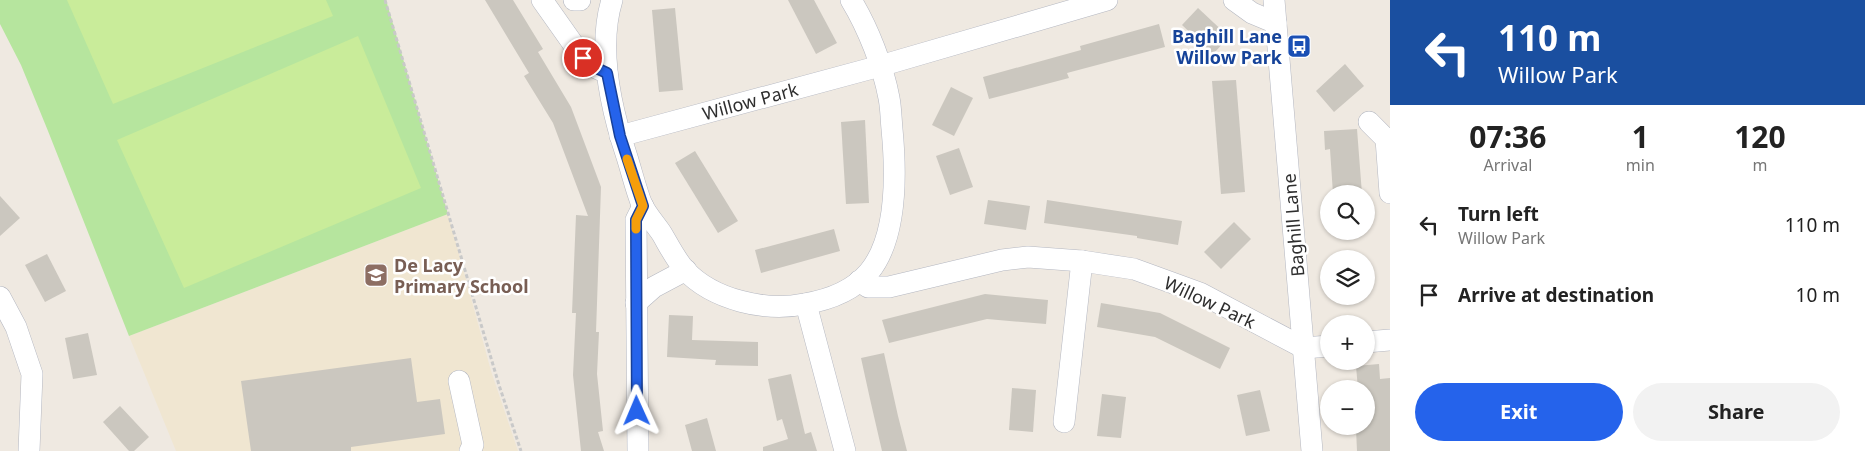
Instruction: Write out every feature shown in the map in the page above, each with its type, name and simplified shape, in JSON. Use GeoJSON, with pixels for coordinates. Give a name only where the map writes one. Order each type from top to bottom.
{"type":"FeatureCollection","features":[{"type":"Feature","properties":{"kind":"street"},"geometry":{"type":"LineString","coordinates":[[542,0],[583,58],[592,66],[607,73]]}},
{"type":"Feature","properties":{"kind":"street"},"geometry":{"type":"LineString","coordinates":[[574,0],[580,0]]}},
{"type":"Feature","properties":{"kind":"street"},"geometry":{"type":"LineString","coordinates":[[612,0],[607,29],[607,73],[620,136],[643,206],[686,270],[716,292],[737,302],[771,307],[806,304],[848,291],[869,272],[880,255],[890,224],[895,183],[889,98],[880,66],[860,14],[851,0]]}},
{"type":"Feature","properties":{"kind":"street","name":"Willow Park"},"geometry":{"type":"LineString","coordinates":[[620,136],[880,66],[1107,0]]}},
{"type":"Feature","properties":{"kind":"street"},"geometry":{"type":"LineString","coordinates":[[1234,0],[1252,13],[1276,23]]}},
{"type":"Feature","properties":{"kind":"street","name":"Baghill Lane"},"geometry":{"type":"LineString","coordinates":[[1274,0],[1312,451]]}},
{"type":"Feature","properties":{"kind":"street"},"geometry":{"type":"LineString","coordinates":[[1369,122],[1388,137],[1390,184]]}},
{"type":"Feature","properties":{"kind":"street"},"geometry":{"type":"LineString","coordinates":[[638,451],[636,220],[643,206]]}},
{"type":"Feature","properties":{"kind":"street","name":"Willow Park"},"geometry":{"type":"LineString","coordinates":[[859,281],[868,287],[889,287],[1002,260],[1028,257],[1082,261],[1134,270],[1200,294],[1304,348]]}},
{"type":"Feature","properties":{"kind":"street"},"geometry":{"type":"LineString","coordinates":[[1064,422],[1082,261]]}},
{"type":"Feature","properties":{"kind":"street"},"geometry":{"type":"LineString","coordinates":[[636,302],[654,286],[686,270]]}},
{"type":"Feature","properties":{"kind":"street"},"geometry":{"type":"LineString","coordinates":[[0,296],[16,327],[32,374],[29,451]]}},
{"type":"Feature","properties":{"kind":"street"},"geometry":{"type":"LineString","coordinates":[[806,304],[844,451]]}},
{"type":"Feature","properties":{"kind":"street"},"geometry":{"type":"LineString","coordinates":[[1375,341],[1390,340]]}},
{"type":"Feature","properties":{"kind":"street"},"geometry":{"type":"LineString","coordinates":[[1304,348],[1320,347]]}},
{"type":"Feature","properties":{"kind":"street"},"geometry":{"type":"LineString","coordinates":[[459,381],[473,445],[470,451]]}},
{"type":"Feature","properties":{"kind":"path"},"geometry":{"type":"LineString","coordinates":[[386,0],[499,385],[521,451]]}},
{"type":"Feature","properties":{"kind":"shaded area","name":"De Lacy Primary School"},"geometry":{"type":"Polygon","coordinates":[[[448,214],[491,371],[518,451],[176,451],[129,336],[448,214]]]}},
{"type":"Feature","properties":{"kind":"green space"},"geometry":{"type":"Polygon","coordinates":[[[0,0],[386,0],[448,214],[129,336],[21,65],[0,24],[0,0]]]}},
{"type":"Feature","properties":{"kind":"green space"},"geometry":{"type":"Polygon","coordinates":[[[67,0],[326,0],[333,16],[113,104],[67,0]]]}},
{"type":"Feature","properties":{"kind":"green space"},"geometry":{"type":"Polygon","coordinates":[[[358,36],[421,188],[184,288],[117,140],[358,36]]]}},
{"type":"Feature","properties":{"kind":"building"},"geometry":{"type":"Polygon","coordinates":[[[485,0],[513,0],[543,49],[538,52],[571,107],[601,187],[596,332],[599,332],[597,374],[603,431],[598,432],[604,451],[581,451],[573,375],[576,313],[572,313],[576,215],[588,216],[553,123],[524,76],[529,73],[485,0]]]}},
{"type":"Feature","properties":{"kind":"building"},"geometry":{"type":"Polygon","coordinates":[[[788,0],[814,0],[837,43],[816,54],[788,0]]]}},
{"type":"Feature","properties":{"kind":"building"},"geometry":{"type":"Polygon","coordinates":[[[675,8],[683,90],[659,92],[652,10],[675,8]]]}},
{"type":"Feature","properties":{"kind":"building"},"geometry":{"type":"Polygon","coordinates":[[[1198,8],[1229,37],[1213,54],[1182,25],[1198,8]]]}},
{"type":"Feature","properties":{"kind":"building"},"geometry":{"type":"Polygon","coordinates":[[[1159,24],[1165,47],[1067,73],[1069,78],[989,99],[983,77],[1081,50],[1080,46],[1159,24]]]}},
{"type":"Feature","properties":{"kind":"building"},"geometry":{"type":"Polygon","coordinates":[[[1345,64],[1364,86],[1334,112],[1316,91],[1345,64]]]}},
{"type":"Feature","properties":{"kind":"building"},"geometry":{"type":"Polygon","coordinates":[[[1236,80],[1245,192],[1221,194],[1212,81],[1236,80]]]}},
{"type":"Feature","properties":{"kind":"building"},"geometry":{"type":"Polygon","coordinates":[[[951,87],[973,98],[954,136],[932,125],[951,87]]]}},
{"type":"Feature","properties":{"kind":"building"},"geometry":{"type":"Polygon","coordinates":[[[865,120],[869,203],[846,204],[841,122],[865,120]]]}},
{"type":"Feature","properties":{"kind":"building"},"geometry":{"type":"Polygon","coordinates":[[[1357,129],[1361,185],[1332,185],[1330,149],[1325,150],[1324,131],[1357,129]]]}},
{"type":"Feature","properties":{"kind":"building"},"geometry":{"type":"Polygon","coordinates":[[[959,148],[973,187],[950,195],[936,156],[959,148]]]}},
{"type":"Feature","properties":{"kind":"building"},"geometry":{"type":"Polygon","coordinates":[[[695,151],[738,221],[718,233],[675,163],[695,151]]]}},
{"type":"Feature","properties":{"kind":"building"},"geometry":{"type":"Polygon","coordinates":[[[0,196],[20,218],[0,236],[0,196]]]}},
{"type":"Feature","properties":{"kind":"building"},"geometry":{"type":"Polygon","coordinates":[[[988,200],[1030,206],[1026,230],[984,224],[988,200]]]}},
{"type":"Feature","properties":{"kind":"building"},"geometry":{"type":"Polygon","coordinates":[[[1047,200],[1182,221],[1178,245],[1137,238],[1137,236],[1044,223],[1047,200]]]}},
{"type":"Feature","properties":{"kind":"building"},"geometry":{"type":"Polygon","coordinates":[[[1234,222],[1251,239],[1221,269],[1204,252],[1234,222]]]}},
{"type":"Feature","properties":{"kind":"building"},"geometry":{"type":"Polygon","coordinates":[[[834,229],[840,251],[761,273],[755,250],[834,229]]]}},
{"type":"Feature","properties":{"kind":"building"},"geometry":{"type":"Polygon","coordinates":[[[47,254],[66,291],[45,302],[25,265],[47,254]]]}},
{"type":"Feature","properties":{"kind":"building"},"geometry":{"type":"Polygon","coordinates":[[[985,294],[1048,300],[1046,324],[987,319],[889,343],[882,320],[985,294]]]}},
{"type":"Feature","properties":{"kind":"building"},"geometry":{"type":"Polygon","coordinates":[[[1101,303],[1160,313],[1230,348],[1220,369],[1155,337],[1097,327],[1101,303]]]}},
{"type":"Feature","properties":{"kind":"building"},"geometry":{"type":"Polygon","coordinates":[[[669,315],[693,316],[692,340],[758,342],[758,366],[715,365],[716,360],[667,357],[669,315]]]}},
{"type":"Feature","properties":{"kind":"building"},"geometry":{"type":"Polygon","coordinates":[[[88,333],[97,375],[73,379],[65,338],[88,333]]]}},
{"type":"Feature","properties":{"kind":"building"},"geometry":{"type":"Polygon","coordinates":[[[884,353],[907,451],[882,451],[861,358],[884,353]]]}},
{"type":"Feature","properties":{"kind":"building"},"geometry":{"type":"Polygon","coordinates":[[[411,358],[417,402],[440,399],[445,434],[351,447],[351,451],[251,451],[241,381],[411,358]]]}},
{"type":"Feature","properties":{"kind":"building"},"geometry":{"type":"Polygon","coordinates":[[[1375,364],[1379,364],[1380,379],[1390,378],[1390,451],[1357,451],[1356,435],[1375,435],[1375,380],[1357,380],[1356,370],[1375,370],[1375,364]]]}},
{"type":"Feature","properties":{"kind":"building"},"geometry":{"type":"Polygon","coordinates":[[[791,374],[805,434],[811,432],[817,451],[763,451],[763,447],[788,439],[782,419],[777,421],[768,379],[791,374]]]}},
{"type":"Feature","properties":{"kind":"building"},"geometry":{"type":"Polygon","coordinates":[[[1012,388],[1036,390],[1033,432],[1009,430],[1012,388]]]}},
{"type":"Feature","properties":{"kind":"building"},"geometry":{"type":"Polygon","coordinates":[[[1260,390],[1270,431],[1246,436],[1237,395],[1260,390]]]}},
{"type":"Feature","properties":{"kind":"building"},"geometry":{"type":"Polygon","coordinates":[[[1102,394],[1126,397],[1121,438],[1097,436],[1102,394]]]}},
{"type":"Feature","properties":{"kind":"building"},"geometry":{"type":"Polygon","coordinates":[[[120,406],[149,437],[134,451],[129,451],[103,422],[120,406]]]}},
{"type":"Feature","properties":{"kind":"building"},"geometry":{"type":"Polygon","coordinates":[[[707,418],[716,451],[692,451],[685,425],[707,418]]]}},
{"type":"Feature","properties":{"kind":"slow traffic"},"geometry":{"type":"LineString","coordinates":[[627,159],[643,206],[636,220],[636,229]]}},
{"type":"Feature","properties":{"kind":"place","name":"Baghill Lane Willow Park"},"geometry":{"type":"Point","coordinates":[1299,46]}},
{"type":"Feature","properties":{"kind":"place","name":"De Lacy Primary School"},"geometry":{"type":"Point","coordinates":[376,275]}},
{"type":"Feature","properties":{"kind":"route"},"geometry":{"type":"LineString","coordinates":[[583,58],[592,66],[607,73],[620,136],[643,206],[636,220],[637,411]]}}]}
